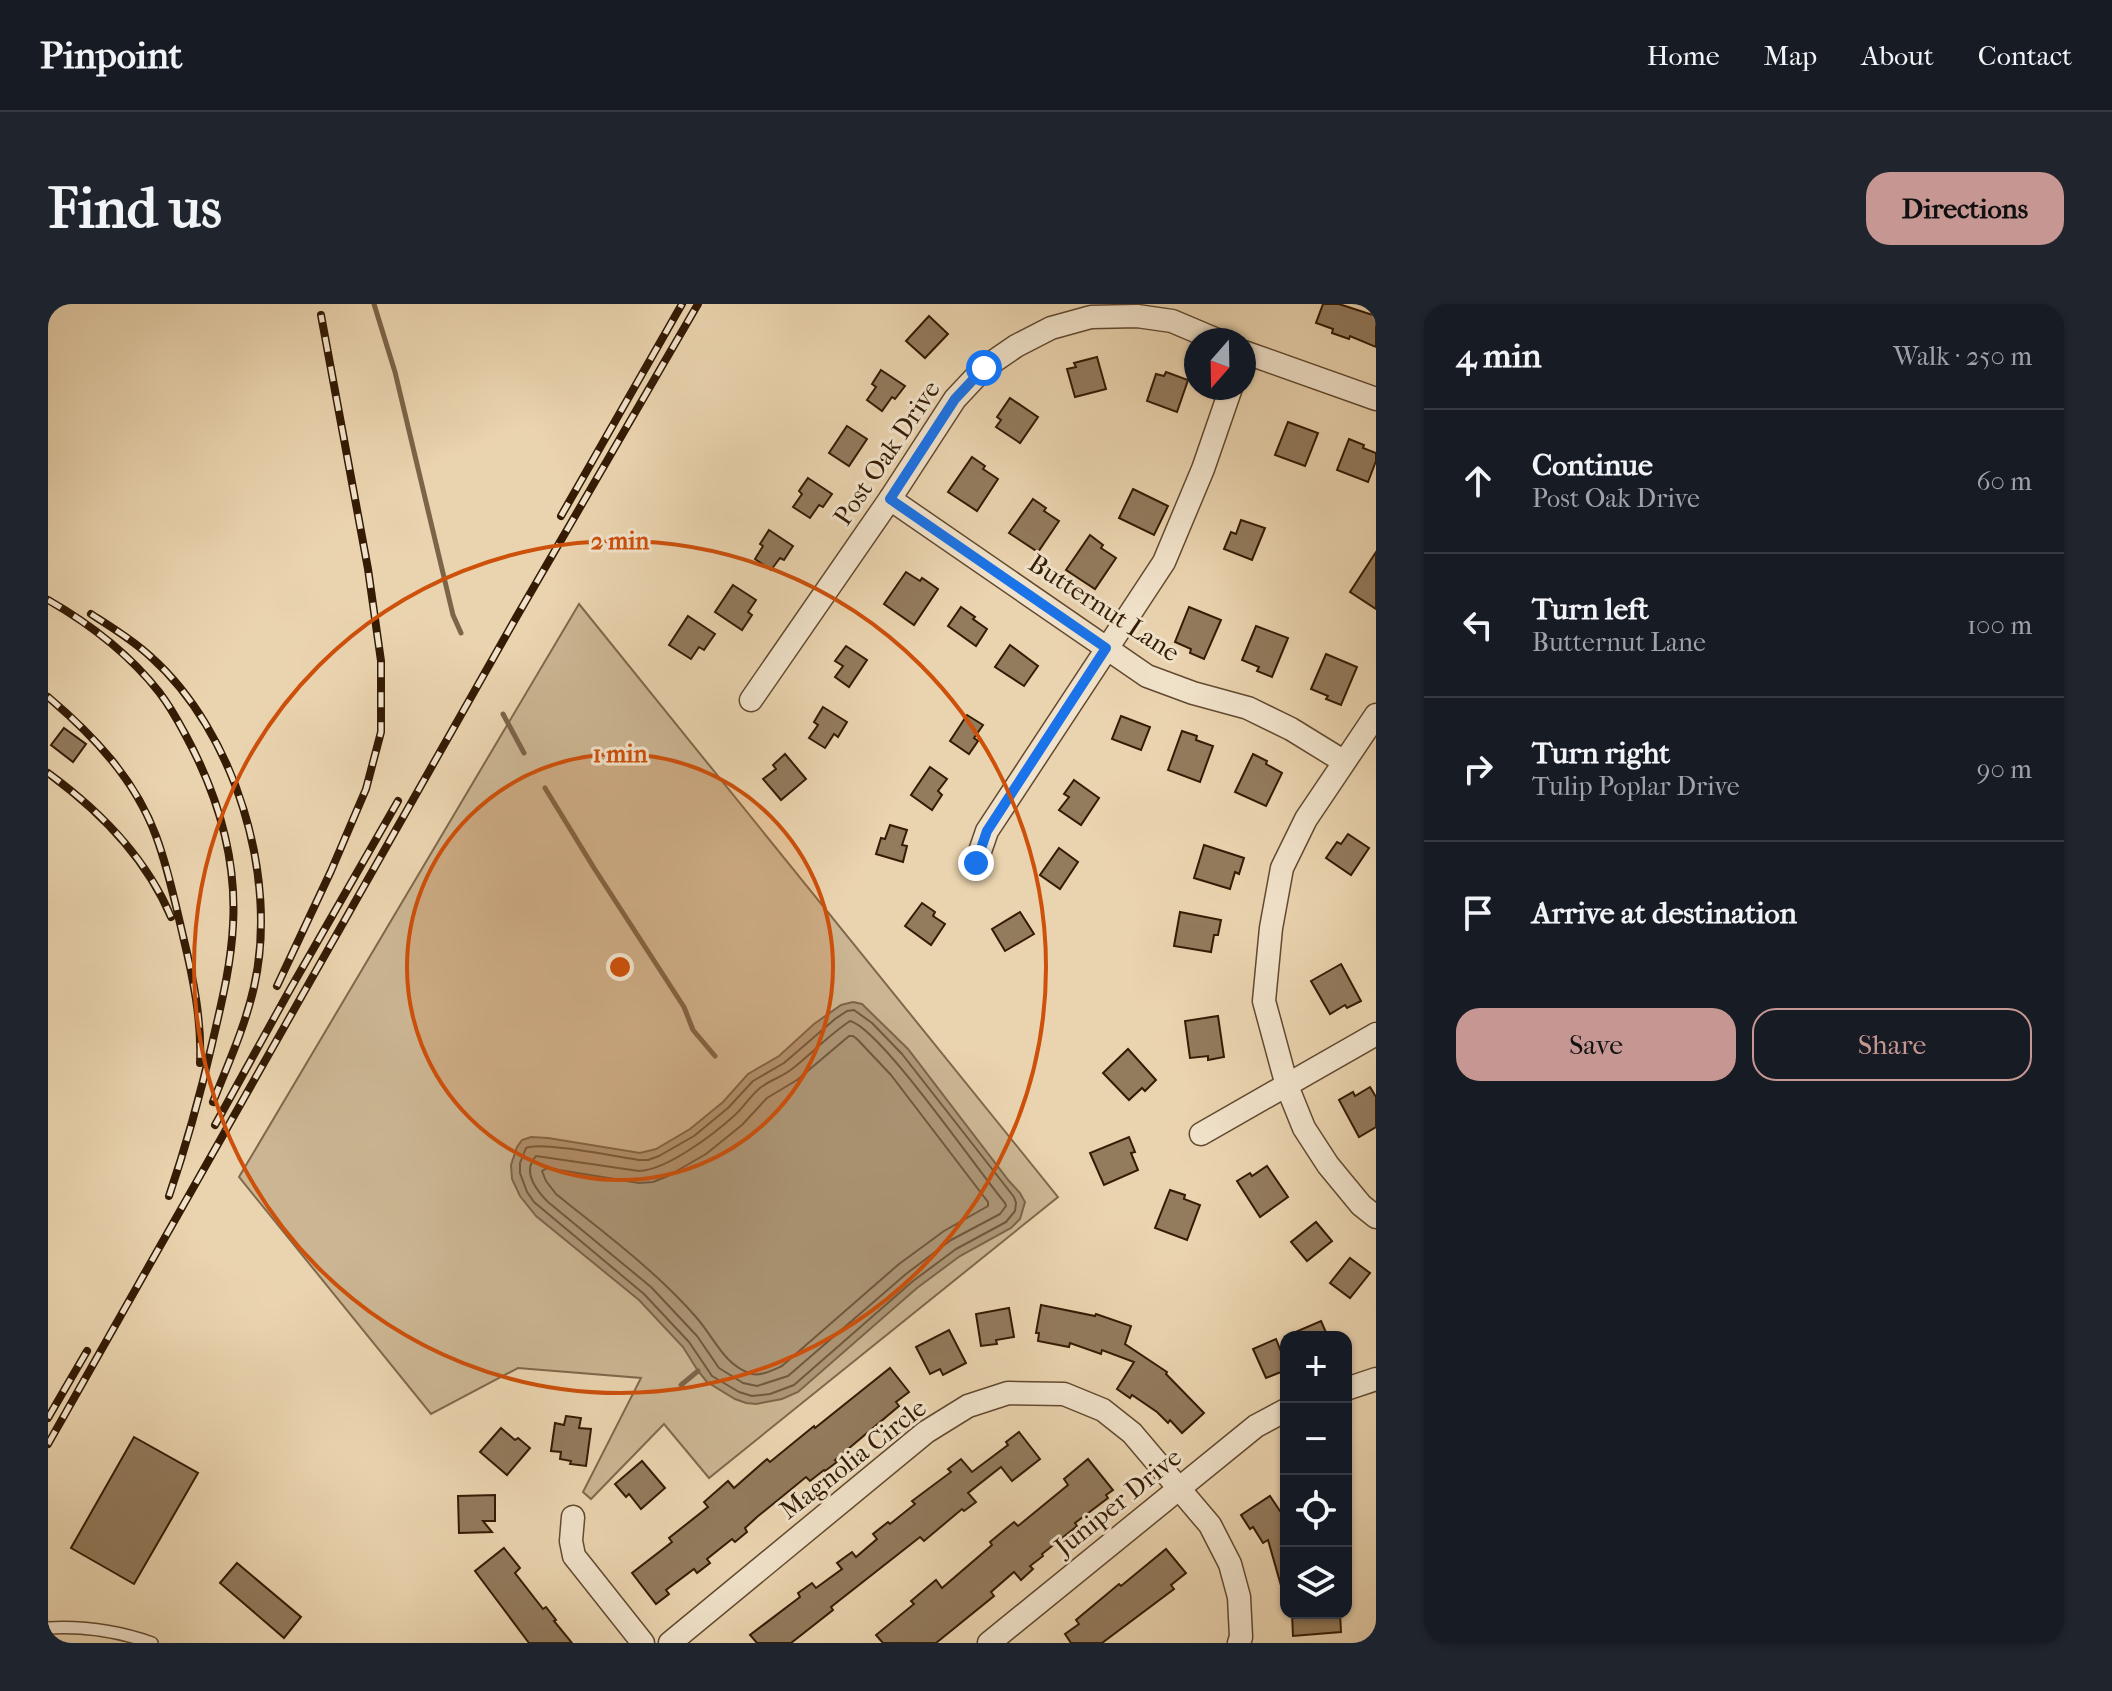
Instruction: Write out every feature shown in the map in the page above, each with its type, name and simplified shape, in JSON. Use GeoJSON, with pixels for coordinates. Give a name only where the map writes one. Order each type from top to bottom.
{"type":"FeatureCollection","features":[{"type":"Feature","properties":{"kind":"street","name":"Post Oak Drive"},"geometry":{"type":"LineString","coordinates":[[751,700],[955,399],[984,368],[1016,346],[1051,328],[1091,317],[1137,316],[1172,321],[1189,328]]}},
{"type":"Feature","properties":{"kind":"street"},"geometry":{"type":"LineString","coordinates":[[1256,356],[1376,399]]}},
{"type":"Feature","properties":{"kind":"street"},"geometry":{"type":"LineString","coordinates":[[976,863],[987,831],[1164,562],[1203,469],[1227,400]]}},
{"type":"Feature","properties":{"kind":"street","name":"Butternut Lane"},"geometry":{"type":"LineString","coordinates":[[890,499],[1147,676],[1248,708],[1291,729],[1343,761]]}},
{"type":"Feature","properties":{"kind":"street"},"geometry":{"type":"LineString","coordinates":[[1376,715],[1306,819],[1282,868],[1271,928],[1264,1001],[1287,1086],[1304,1128],[1328,1165],[1361,1205],[1376,1217]]}},
{"type":"Feature","properties":{"kind":"street"},"geometry":{"type":"LineString","coordinates":[[1201,1134],[1376,1034]]}},
{"type":"Feature","properties":{"kind":"street"},"geometry":{"type":"LineString","coordinates":[[1352,1387],[1376,1379]]}},
{"type":"Feature","properties":{"kind":"street","name":"Magnolia Circle"},"geometry":{"type":"LineString","coordinates":[[670,1643],[926,1432],[968,1406],[1008,1393],[1064,1394],[1103,1410],[1132,1433],[1210,1525],[1230,1564],[1239,1597],[1239,1643]]}},
{"type":"Feature","properties":{"kind":"street","name":"Juniper Drive"},"geometry":{"type":"LineString","coordinates":[[989,1643],[1256,1426],[1280,1413]]}},
{"type":"Feature","properties":{"kind":"street"},"geometry":{"type":"LineString","coordinates":[[573,1517],[572,1548],[578,1564],[643,1643]]}},
{"type":"Feature","properties":{"kind":"lane"},"geometry":{"type":"LineString","coordinates":[[48,1628],[90,1628],[121,1633],[152,1643]]}},
{"type":"Feature","properties":{"kind":"shaded area"},"geometry":{"type":"Polygon","coordinates":[[[579,604],[1058,1197],[709,1478],[664,1424],[591,1499],[583,1492],[641,1378],[518,1368],[431,1414],[239,1177],[579,604]]]}},
{"type":"Feature","properties":{"kind":"water"},"geometry":{"type":"Polygon","coordinates":[[[853,1002],[862,1004],[908,1049],[1025,1202],[1020,1219],[1011,1228],[960,1256],[917,1288],[798,1392],[782,1399],[746,1403],[707,1382],[683,1347],[639,1300],[536,1216],[520,1196],[512,1179],[511,1165],[522,1140],[531,1137],[640,1153],[656,1149],[690,1129],[723,1102],[748,1074],[779,1056],[814,1024],[841,1005],[853,1002]]]}},
{"type":"Feature","properties":{"kind":"building"},"geometry":{"type":"Polygon","coordinates":[[[1323,304],[1339,304],[1376,316],[1376,347],[1350,336],[1349,339],[1332,333],[1333,329],[1316,323],[1323,304]]]}},
{"type":"Feature","properties":{"kind":"building"},"geometry":{"type":"Polygon","coordinates":[[[929,316],[948,334],[925,358],[906,341],[929,316]]]}},
{"type":"Feature","properties":{"kind":"building"},"geometry":{"type":"Polygon","coordinates":[[[1097,357],[1106,389],[1075,397],[1067,369],[1076,367],[1074,363],[1097,357]]]}},
{"type":"Feature","properties":{"kind":"building"},"geometry":{"type":"Polygon","coordinates":[[[881,370],[905,386],[882,411],[867,400],[876,387],[872,384],[881,370]]]}},
{"type":"Feature","properties":{"kind":"building"},"geometry":{"type":"Polygon","coordinates":[[[1166,372],[1184,379],[1184,392],[1177,412],[1147,401],[1156,374],[1164,376],[1166,372]]]}},
{"type":"Feature","properties":{"kind":"building"},"geometry":{"type":"Polygon","coordinates":[[[1010,398],[1038,417],[1020,443],[996,427],[1001,420],[997,417],[1010,398]]]}},
{"type":"Feature","properties":{"kind":"building"},"geometry":{"type":"Polygon","coordinates":[[[1288,422],[1318,433],[1305,466],[1275,455],[1288,422]]]}},
{"type":"Feature","properties":{"kind":"building"},"geometry":{"type":"Polygon","coordinates":[[[847,426],[867,439],[849,466],[829,453],[847,426]]]}},
{"type":"Feature","properties":{"kind":"building"},"geometry":{"type":"Polygon","coordinates":[[[1349,439],[1376,453],[1368,482],[1337,470],[1349,439]]]}},
{"type":"Feature","properties":{"kind":"building"},"geometry":{"type":"Polygon","coordinates":[[[972,457],[998,479],[977,511],[948,492],[972,457]]]}},
{"type":"Feature","properties":{"kind":"building"},"geometry":{"type":"Polygon","coordinates":[[[808,478],[832,494],[810,518],[793,507],[808,478]]]}},
{"type":"Feature","properties":{"kind":"building"},"geometry":{"type":"Polygon","coordinates":[[[1133,489],[1168,506],[1154,535],[1119,518],[1133,489]]]}},
{"type":"Feature","properties":{"kind":"building"},"geometry":{"type":"Polygon","coordinates":[[[1033,499],[1059,521],[1038,552],[1009,533],[1033,499]]]}},
{"type":"Feature","properties":{"kind":"building"},"geometry":{"type":"Polygon","coordinates":[[[1241,520],[1265,528],[1252,560],[1224,549],[1231,532],[1236,534],[1241,520]]]}},
{"type":"Feature","properties":{"kind":"building"},"geometry":{"type":"Polygon","coordinates":[[[769,530],[793,546],[784,560],[780,558],[771,570],[755,559],[769,530]]]}},
{"type":"Feature","properties":{"kind":"building"},"geometry":{"type":"Polygon","coordinates":[[[1090,535],[1103,545],[1101,548],[1116,558],[1095,589],[1066,570],[1090,535]]]}},
{"type":"Feature","properties":{"kind":"building"},"geometry":{"type":"Polygon","coordinates":[[[1376,552],[1376,609],[1350,592],[1376,552]]]}},
{"type":"Feature","properties":{"kind":"building"},"geometry":{"type":"Polygon","coordinates":[[[906,572],[938,589],[914,625],[884,604],[906,572]]]}},
{"type":"Feature","properties":{"kind":"building"},"geometry":{"type":"Polygon","coordinates":[[[733,585],[756,600],[748,612],[752,615],[742,630],[715,612],[733,585]]]}},
{"type":"Feature","properties":{"kind":"building"},"geometry":{"type":"Polygon","coordinates":[[[961,607],[987,629],[976,646],[948,626],[961,607]]]}},
{"type":"Feature","properties":{"kind":"building"},"geometry":{"type":"Polygon","coordinates":[[[1189,607],[1221,620],[1204,659],[1175,642],[1189,607]]]}},
{"type":"Feature","properties":{"kind":"building"},"geometry":{"type":"Polygon","coordinates":[[[688,616],[715,634],[704,650],[699,647],[691,659],[669,645],[688,616]]]}},
{"type":"Feature","properties":{"kind":"building"},"geometry":{"type":"Polygon","coordinates":[[[1256,626],[1288,638],[1272,677],[1242,660],[1256,626]]]}},
{"type":"Feature","properties":{"kind":"building"},"geometry":{"type":"Polygon","coordinates":[[[1010,645],[1038,666],[1024,686],[995,667],[1010,645]]]}},
{"type":"Feature","properties":{"kind":"building"},"geometry":{"type":"Polygon","coordinates":[[[846,646],[867,660],[849,687],[835,677],[843,666],[835,661],[846,646]]]}},
{"type":"Feature","properties":{"kind":"building"},"geometry":{"type":"Polygon","coordinates":[[[1326,654],[1357,667],[1341,705],[1311,689],[1326,654]]]}},
{"type":"Feature","properties":{"kind":"building"},"geometry":{"type":"Polygon","coordinates":[[[823,707],[847,722],[838,737],[834,734],[825,748],[809,738],[818,725],[814,722],[823,707]]]}},
{"type":"Feature","properties":{"kind":"building"},"geometry":{"type":"Polygon","coordinates":[[[967,715],[983,725],[974,738],[978,741],[969,754],[950,741],[967,715]]]}},
{"type":"Feature","properties":{"kind":"building"},"geometry":{"type":"Polygon","coordinates":[[[1121,716],[1150,727],[1141,750],[1112,739],[1121,716]]]}},
{"type":"Feature","properties":{"kind":"building"},"geometry":{"type":"Polygon","coordinates":[[[64,728],[86,744],[73,762],[51,745],[64,728]]]}},
{"type":"Feature","properties":{"kind":"building"},"geometry":{"type":"Polygon","coordinates":[[[1182,731],[1213,746],[1200,782],[1168,770],[1182,731]]]}},
{"type":"Feature","properties":{"kind":"building"},"geometry":{"type":"Polygon","coordinates":[[[785,754],[806,779],[781,800],[763,779],[776,769],[773,765],[785,754]]]}},
{"type":"Feature","properties":{"kind":"building"},"geometry":{"type":"Polygon","coordinates":[[[1253,754],[1282,773],[1266,806],[1235,792],[1253,754]]]}},
{"type":"Feature","properties":{"kind":"building"},"geometry":{"type":"Polygon","coordinates":[[[930,767],[947,779],[938,791],[942,795],[932,810],[911,795],[930,767]]]}},
{"type":"Feature","properties":{"kind":"building"},"geometry":{"type":"Polygon","coordinates":[[[1074,780],[1099,798],[1081,825],[1059,810],[1069,797],[1064,794],[1074,780]]]}},
{"type":"Feature","properties":{"kind":"building"},"geometry":{"type":"Polygon","coordinates":[[[890,825],[907,830],[902,845],[907,846],[903,862],[876,854],[881,838],[885,839],[890,825]]]}},
{"type":"Feature","properties":{"kind":"building"},"geometry":{"type":"Polygon","coordinates":[[[1348,834],[1369,848],[1351,875],[1326,858],[1337,842],[1341,844],[1348,834]]]}},
{"type":"Feature","properties":{"kind":"building"},"geometry":{"type":"Polygon","coordinates":[[[1204,845],[1244,858],[1239,874],[1235,872],[1230,889],[1194,878],[1204,845]]]}},
{"type":"Feature","properties":{"kind":"building"},"geometry":{"type":"Polygon","coordinates":[[[1059,848],[1078,862],[1060,889],[1040,875],[1059,848]]]}},
{"type":"Feature","properties":{"kind":"building"},"geometry":{"type":"Polygon","coordinates":[[[922,903],[945,924],[931,945],[905,926],[922,903]]]}},
{"type":"Feature","properties":{"kind":"building"},"geometry":{"type":"Polygon","coordinates":[[[1020,912],[1034,934],[1005,951],[992,929],[1020,912]]]}},
{"type":"Feature","properties":{"kind":"building"},"geometry":{"type":"Polygon","coordinates":[[[1180,912],[1221,920],[1211,952],[1174,946],[1180,912]]]}},
{"type":"Feature","properties":{"kind":"building"},"geometry":{"type":"Polygon","coordinates":[[[1341,964],[1361,1001],[1347,1008],[1345,1005],[1330,1014],[1311,981],[1341,964]]]}},
{"type":"Feature","properties":{"kind":"building"},"geometry":{"type":"Polygon","coordinates":[[[1218,1016],[1224,1057],[1208,1060],[1208,1056],[1190,1058],[1185,1021],[1218,1016]]]}},
{"type":"Feature","properties":{"kind":"building"},"geometry":{"type":"Polygon","coordinates":[[[1128,1049],[1156,1080],[1129,1100],[1103,1073],[1128,1049]]]}},
{"type":"Feature","properties":{"kind":"building"},"geometry":{"type":"Polygon","coordinates":[[[1370,1087],[1376,1097],[1376,1127],[1359,1137],[1339,1100],[1353,1092],[1355,1096],[1370,1087]]]}},
{"type":"Feature","properties":{"kind":"building"},"geometry":{"type":"Polygon","coordinates":[[[1129,1137],[1138,1170],[1104,1185],[1090,1153],[1129,1137]]]}},
{"type":"Feature","properties":{"kind":"building"},"geometry":{"type":"Polygon","coordinates":[[[1267,1166],[1288,1197],[1260,1217],[1237,1181],[1267,1166]]]}},
{"type":"Feature","properties":{"kind":"building"},"geometry":{"type":"Polygon","coordinates":[[[1170,1190],[1200,1205],[1187,1240],[1155,1228],[1170,1190]]]}},
{"type":"Feature","properties":{"kind":"building"},"geometry":{"type":"Polygon","coordinates":[[[1316,1222],[1332,1241],[1307,1261],[1291,1242],[1316,1222]]]}},
{"type":"Feature","properties":{"kind":"building"},"geometry":{"type":"Polygon","coordinates":[[[1350,1258],[1370,1273],[1350,1298],[1330,1283],[1350,1258]]]}},
{"type":"Feature","properties":{"kind":"building"},"geometry":{"type":"Polygon","coordinates":[[[1041,1305],[1096,1314],[1131,1326],[1125,1344],[1167,1372],[1204,1413],[1182,1433],[1170,1420],[1168,1423],[1132,1395],[1130,1398],[1117,1389],[1134,1362],[1070,1343],[1069,1347],[1038,1341],[1039,1333],[1036,1333],[1041,1305]]]}},
{"type":"Feature","properties":{"kind":"building"},"geometry":{"type":"Polygon","coordinates":[[[1009,1308],[1014,1337],[981,1346],[976,1314],[1009,1308]]]}},
{"type":"Feature","properties":{"kind":"building"},"geometry":{"type":"Polygon","coordinates":[[[1321,1321],[1325,1331],[1298,1331],[1321,1321]]]}},
{"type":"Feature","properties":{"kind":"building"},"geometry":{"type":"Polygon","coordinates":[[[949,1330],[966,1363],[943,1375],[940,1369],[930,1374],[916,1347],[949,1330]]]}},
{"type":"Feature","properties":{"kind":"building"},"geometry":{"type":"Polygon","coordinates":[[[1276,1339],[1280,1349],[1280,1372],[1266,1378],[1253,1349],[1276,1339]]]}},
{"type":"Feature","properties":{"kind":"building"},"geometry":{"type":"Polygon","coordinates":[[[890,1368],[909,1392],[896,1402],[899,1406],[835,1460],[837,1462],[810,1481],[806,1477],[757,1517],[745,1528],[747,1532],[735,1542],[732,1539],[707,1559],[710,1563],[697,1573],[694,1569],[666,1590],[669,1594],[656,1604],[632,1573],[672,1542],[669,1538],[708,1507],[704,1502],[728,1481],[734,1488],[767,1459],[770,1462],[890,1368]]]}},
{"type":"Feature","properties":{"kind":"building"},"geometry":{"type":"Polygon","coordinates":[[[566,1416],[581,1418],[579,1428],[591,1429],[586,1466],[570,1464],[571,1461],[560,1459],[561,1452],[551,1451],[555,1423],[564,1425],[566,1416]]]}},
{"type":"Feature","properties":{"kind":"building"},"geometry":{"type":"Polygon","coordinates":[[[501,1428],[530,1448],[507,1475],[480,1452],[501,1428]]]}},
{"type":"Feature","properties":{"kind":"building"},"geometry":{"type":"Polygon","coordinates":[[[1019,1432],[1040,1459],[1012,1481],[1001,1467],[968,1493],[976,1502],[964,1511],[962,1509],[924,1541],[920,1537],[831,1607],[833,1610],[791,1643],[757,1643],[750,1635],[800,1597],[798,1593],[812,1583],[816,1588],[842,1569],[837,1563],[852,1552],[856,1557],[877,1539],[873,1534],[915,1504],[912,1501],[951,1472],[948,1469],[961,1459],[972,1472],[1008,1445],[1006,1442],[1019,1432]]]}},
{"type":"Feature","properties":{"kind":"building"},"geometry":{"type":"Polygon","coordinates":[[[134,1437],[198,1473],[134,1584],[71,1548],[134,1437]]]}},
{"type":"Feature","properties":{"kind":"building"},"geometry":{"type":"Polygon","coordinates":[[[1088,1459],[1113,1490],[1106,1495],[1108,1498],[1075,1523],[1077,1526],[1042,1554],[1030,1566],[1033,1569],[1021,1580],[1014,1572],[991,1592],[994,1596],[936,1643],[883,1643],[876,1635],[914,1604],[911,1601],[936,1580],[942,1588],[1014,1522],[1018,1526],[1068,1485],[1064,1479],[1088,1459]]]}},
{"type":"Feature","properties":{"kind":"building"},"geometry":{"type":"Polygon","coordinates":[[[642,1461],[665,1488],[641,1509],[629,1494],[626,1497],[615,1484],[642,1461]]]}},
{"type":"Feature","properties":{"kind":"building"},"geometry":{"type":"Polygon","coordinates":[[[495,1495],[495,1521],[483,1521],[492,1532],[459,1533],[458,1496],[495,1495]]]}},
{"type":"Feature","properties":{"kind":"building"},"geometry":{"type":"Polygon","coordinates":[[[1270,1496],[1280,1511],[1280,1582],[1268,1540],[1263,1543],[1241,1515],[1270,1496]]]}},
{"type":"Feature","properties":{"kind":"building"},"geometry":{"type":"Polygon","coordinates":[[[504,1548],[520,1568],[515,1573],[543,1609],[546,1607],[572,1643],[529,1643],[475,1571],[504,1548]]]}},
{"type":"Feature","properties":{"kind":"building"},"geometry":{"type":"Polygon","coordinates":[[[1166,1549],[1186,1573],[1171,1585],[1174,1589],[1102,1643],[1071,1643],[1065,1634],[1079,1624],[1076,1620],[1166,1549]]]}},
{"type":"Feature","properties":{"kind":"building"},"geometry":{"type":"Polygon","coordinates":[[[237,1563],[301,1617],[284,1638],[220,1583],[237,1563]]]}},
{"type":"Feature","properties":{"kind":"building"},"geometry":{"type":"Polygon","coordinates":[[[1292,1619],[1340,1619],[1341,1632],[1293,1636],[1292,1619]]]}},
{"type":"Feature","properties":{"kind":"waterway"},"geometry":{"type":"LineString","coordinates":[[374,304],[395,372],[453,615],[461,633]]}},
{"type":"Feature","properties":{"kind":"waterway"},"geometry":{"type":"LineString","coordinates":[[503,714],[524,753]]}},
{"type":"Feature","properties":{"kind":"waterway"},"geometry":{"type":"LineString","coordinates":[[545,788],[684,1007],[693,1030],[715,1056]]}},
{"type":"Feature","properties":{"kind":"waterway"},"geometry":{"type":"LineString","coordinates":[[681,1385],[698,1371]]}},
{"type":"Feature","properties":{"kind":"railway"},"geometry":{"type":"LineString","coordinates":[[561,516],[682,304]]}},
{"type":"Feature","properties":{"kind":"railway"},"geometry":{"type":"LineString","coordinates":[[48,1444],[517,616],[698,304]]}},
{"type":"Feature","properties":{"kind":"railway"},"geometry":{"type":"LineString","coordinates":[[277,986],[366,789],[381,732],[381,661],[368,569],[321,315]]}},
{"type":"Feature","properties":{"kind":"railway"},"geometry":{"type":"LineString","coordinates":[[48,600],[108,641],[135,665],[163,697],[207,779],[228,850],[233,900],[228,970],[203,1083],[169,1196]]}},
{"type":"Feature","properties":{"kind":"railway"},"geometry":{"type":"LineString","coordinates":[[91,614],[144,651],[181,688],[206,725],[227,765],[255,854],[260,900],[260,944],[254,987],[236,1045],[213,1102]]}},
{"type":"Feature","properties":{"kind":"railway"},"geometry":{"type":"LineString","coordinates":[[48,697],[111,759],[137,796],[156,836],[171,885],[193,983],[200,1031],[200,1063]]}},
{"type":"Feature","properties":{"kind":"railway"},"geometry":{"type":"LineString","coordinates":[[48,773],[86,803],[120,837],[149,875],[171,917]]}},
{"type":"Feature","properties":{"kind":"railway"},"geometry":{"type":"LineString","coordinates":[[215,1125],[398,801]]}},
{"type":"Feature","properties":{"kind":"railway"},"geometry":{"type":"LineString","coordinates":[[48,1418],[87,1351]]}},
{"type":"Feature","properties":{"kind":"route"},"geometry":{"type":"LineString","coordinates":[[976,863],[987,831],[1106,648],[890,499],[955,399],[984,368]]}}]}
